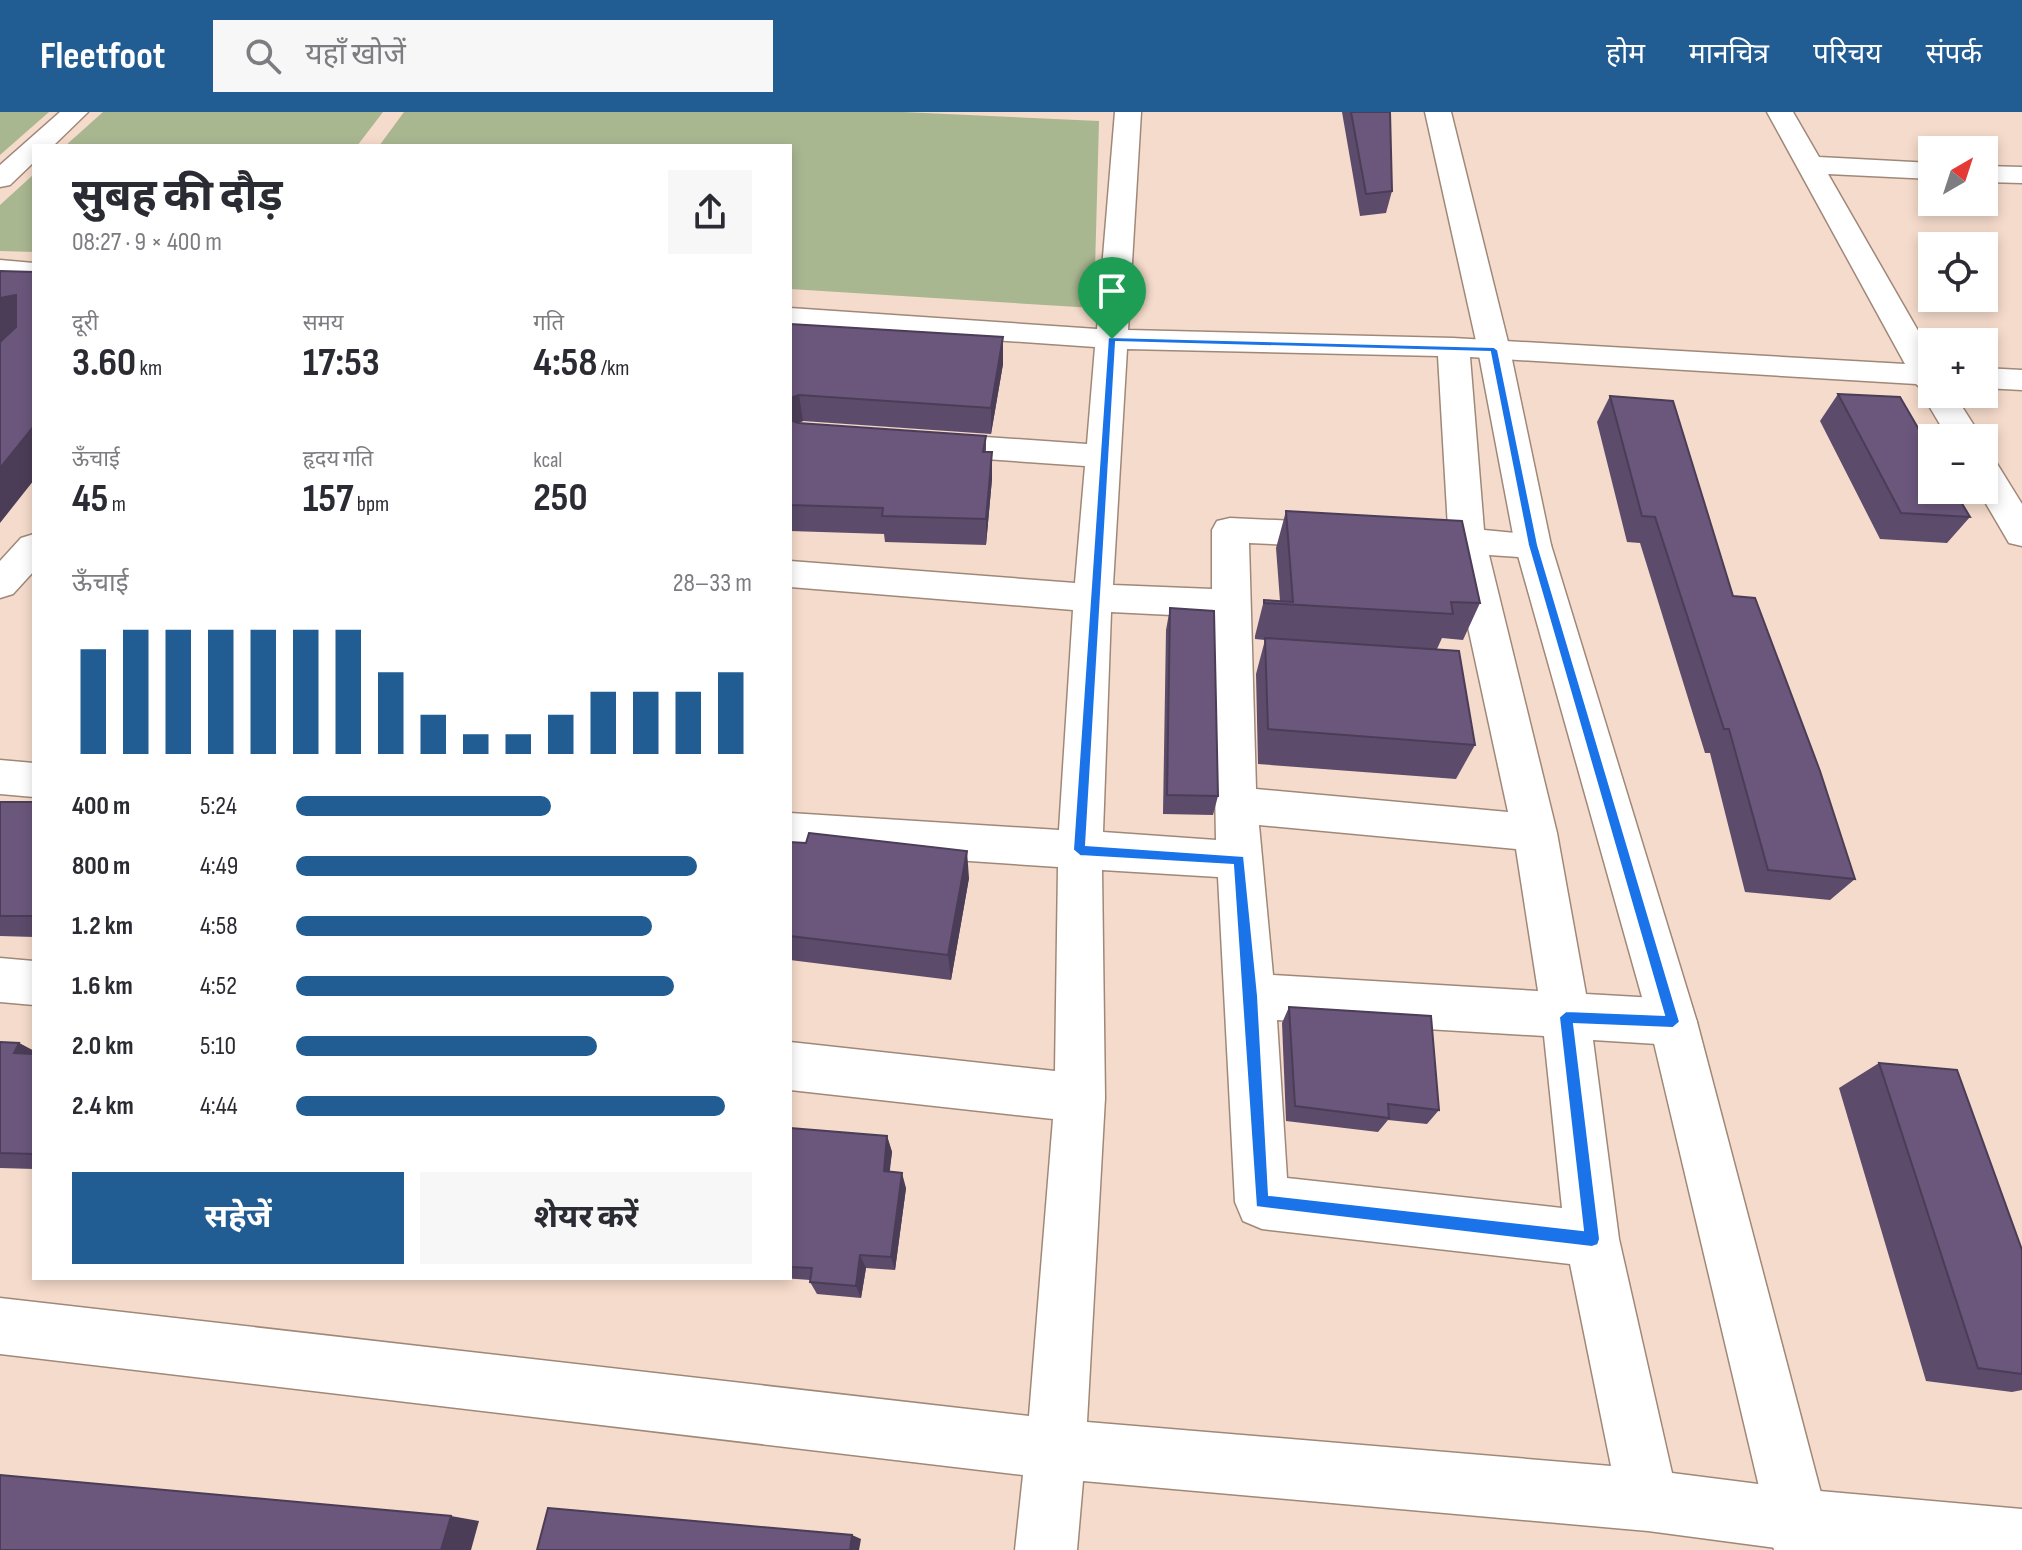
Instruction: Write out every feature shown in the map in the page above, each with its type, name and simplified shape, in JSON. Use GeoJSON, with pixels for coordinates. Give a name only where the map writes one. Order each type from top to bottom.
{"type":"FeatureCollection","features":[{"type":"Feature","properties":{"kind":"street"},"geometry":{"type":"LineString","coordinates":[[38,144],[75,112]]}},
{"type":"Feature","properties":{"kind":"street"},"geometry":{"type":"LineString","coordinates":[[1046,1550],[1080,1098],[1080,850],[1093,598],[1128,112]]}},
{"type":"Feature","properties":{"kind":"street"},"geometry":{"type":"LineString","coordinates":[[1438,112],[1473,348],[1673,1022],[1801,1535]]}},
{"type":"Feature","properties":{"kind":"street"},"geometry":{"type":"LineString","coordinates":[[1780,112],[1918,357]]}},
{"type":"Feature","properties":{"kind":"street"},"geometry":{"type":"LineString","coordinates":[[0,179],[32,150]]}},
{"type":"Feature","properties":{"kind":"street"},"geometry":{"type":"LineString","coordinates":[[1810,165],[1918,170]]}},
{"type":"Feature","properties":{"kind":"street"},"geometry":{"type":"LineString","coordinates":[[1998,174],[2022,175]]}},
{"type":"Feature","properties":{"kind":"street"},"geometry":{"type":"LineString","coordinates":[[0,269],[32,272]]}},
{"type":"Feature","properties":{"kind":"street"},"geometry":{"type":"LineString","coordinates":[[792,317],[1112,339],[1473,348],[1918,381]]}},
{"type":"Feature","properties":{"kind":"street"},"geometry":{"type":"LineString","coordinates":[[1473,348],[1467,540],[1483,671],[1535,833],[1566,1017],[1592,1239],[1648,1500]]}},
{"type":"Feature","properties":{"kind":"street"},"geometry":{"type":"LineString","coordinates":[[1998,379],[2022,380]]}},
{"type":"Feature","properties":{"kind":"street"},"geometry":{"type":"LineString","coordinates":[[898,442],[1104,456]]}},
{"type":"Feature","properties":{"kind":"street"},"geometry":{"type":"LineString","coordinates":[[1998,494],[2022,534]]}},
{"type":"Feature","properties":{"kind":"street"},"geometry":{"type":"LineString","coordinates":[[1533,545],[1230,530],[1231,604],[1247,656],[1235,805],[1251,996],[1262,1202],[1592,1239]]}},
{"type":"Feature","properties":{"kind":"street"},"geometry":{"type":"LineString","coordinates":[[0,585],[32,549]]}},
{"type":"Feature","properties":{"kind":"street"},"geometry":{"type":"LineString","coordinates":[[792,574],[1093,598],[1231,604]]}},
{"type":"Feature","properties":{"kind":"street"},"geometry":{"type":"LineString","coordinates":[[0,777],[32,780]]}},
{"type":"Feature","properties":{"kind":"street"},"geometry":{"type":"LineString","coordinates":[[1235,805],[1535,833]]}},
{"type":"Feature","properties":{"kind":"street"},"geometry":{"type":"LineString","coordinates":[[792,831],[1240,860]]}},
{"type":"Feature","properties":{"kind":"street"},"geometry":{"type":"LineString","coordinates":[[0,980],[32,983]]}},
{"type":"Feature","properties":{"kind":"street"},"geometry":{"type":"LineString","coordinates":[[1251,996],[1673,1022]]}},
{"type":"Feature","properties":{"kind":"street"},"geometry":{"type":"LineString","coordinates":[[792,1066],[1080,1098]]}},
{"type":"Feature","properties":{"kind":"street"},"geometry":{"type":"LineString","coordinates":[[0,1326],[1056,1449],[1648,1500],[1801,1535],[2022,1540]]}},
{"type":"Feature","properties":{"kind":"green space"},"geometry":{"type":"Polygon","coordinates":[[[0,112],[49,112],[0,155],[0,112]]]}},
{"type":"Feature","properties":{"kind":"green space"},"geometry":{"type":"Polygon","coordinates":[[[103,112],[383,112],[359,144],[67,144],[103,112]]]}},
{"type":"Feature","properties":{"kind":"green space"},"geometry":{"type":"Polygon","coordinates":[[[404,112],[903,112],[1099,121],[1094,308],[792,289],[792,144],[380,144],[404,112]]]}},
{"type":"Feature","properties":{"kind":"green space"},"geometry":{"type":"Polygon","coordinates":[[[32,176],[32,252],[0,251],[0,205],[32,176]]]}},
{"type":"Feature","properties":{"kind":"building"},"geometry":{"type":"Polygon","coordinates":[[[1351,112],[1390,112],[1392,191],[1366,194],[1351,112]]]}},
{"type":"Feature","properties":{"kind":"building"},"geometry":{"type":"Polygon","coordinates":[[[0,271],[32,272],[32,428],[0,468],[0,342],[16,327],[16,295],[0,298],[0,271]]]}},
{"type":"Feature","properties":{"kind":"building"},"geometry":{"type":"Polygon","coordinates":[[[792,324],[1003,337],[991,408],[799,395],[792,397],[792,324]]]}},
{"type":"Feature","properties":{"kind":"building"},"geometry":{"type":"Polygon","coordinates":[[[1838,394],[1900,397],[1918,428],[1918,504],[1962,504],[1970,517],[1901,513],[1838,394]]]}},
{"type":"Feature","properties":{"kind":"building"},"geometry":{"type":"Polygon","coordinates":[[[1610,396],[1673,401],[1733,596],[1755,598],[1820,771],[1855,879],[1768,870],[1729,729],[1724,729],[1655,517],[1642,516],[1610,396]]]}},
{"type":"Feature","properties":{"kind":"building"},"geometry":{"type":"Polygon","coordinates":[[[792,421],[986,436],[983,452],[992,452],[986,519],[882,516],[883,508],[792,505],[792,421]]]}},
{"type":"Feature","properties":{"kind":"building"},"geometry":{"type":"Polygon","coordinates":[[[1286,511],[1462,521],[1480,603],[1451,602],[1453,614],[1264,603],[1264,600],[1293,602],[1286,511]]]}},
{"type":"Feature","properties":{"kind":"building"},"geometry":{"type":"Polygon","coordinates":[[[1170,608],[1214,611],[1218,796],[1167,795],[1170,608]]]}},
{"type":"Feature","properties":{"kind":"building"},"geometry":{"type":"Polygon","coordinates":[[[1265,638],[1459,651],[1475,745],[1268,729],[1265,638]]]}},
{"type":"Feature","properties":{"kind":"building"},"geometry":{"type":"Polygon","coordinates":[[[0,802],[32,802],[32,916],[0,916],[0,802]]]}},
{"type":"Feature","properties":{"kind":"building"},"geometry":{"type":"Polygon","coordinates":[[[809,833],[967,851],[948,955],[792,936],[792,842],[806,843],[809,833]]]}},
{"type":"Feature","properties":{"kind":"building"},"geometry":{"type":"Polygon","coordinates":[[[1289,1007],[1431,1016],[1439,1110],[1388,1104],[1389,1118],[1295,1106],[1289,1007]]]}},
{"type":"Feature","properties":{"kind":"building"},"geometry":{"type":"Polygon","coordinates":[[[0,1042],[19,1043],[14,1053],[32,1054],[32,1154],[0,1153],[0,1042]]]}},
{"type":"Feature","properties":{"kind":"building"},"geometry":{"type":"Polygon","coordinates":[[[1879,1063],[1957,1070],[2022,1250],[2022,1374],[1978,1368],[1879,1063]]]}},
{"type":"Feature","properties":{"kind":"building"},"geometry":{"type":"Polygon","coordinates":[[[792,1128],[887,1136],[884,1171],[902,1173],[891,1257],[860,1255],[856,1286],[810,1282],[812,1268],[792,1267],[792,1128]]]}},
{"type":"Feature","properties":{"kind":"building"},"geometry":{"type":"Polygon","coordinates":[[[0,1475],[451,1516],[441,1550],[0,1550],[0,1475]]]}},
{"type":"Feature","properties":{"kind":"building"},"geometry":{"type":"Polygon","coordinates":[[[548,1508],[852,1535],[850,1550],[537,1550],[548,1508]]]}},
{"type":"Feature","properties":{"kind":"route"},"geometry":{"type":"LineString","coordinates":[[1112,339],[1494,350],[1533,545],[1673,1022],[1566,1017],[1592,1239],[1262,1202],[1240,860],[1080,850],[1093,598],[1112,339]]}}]}
